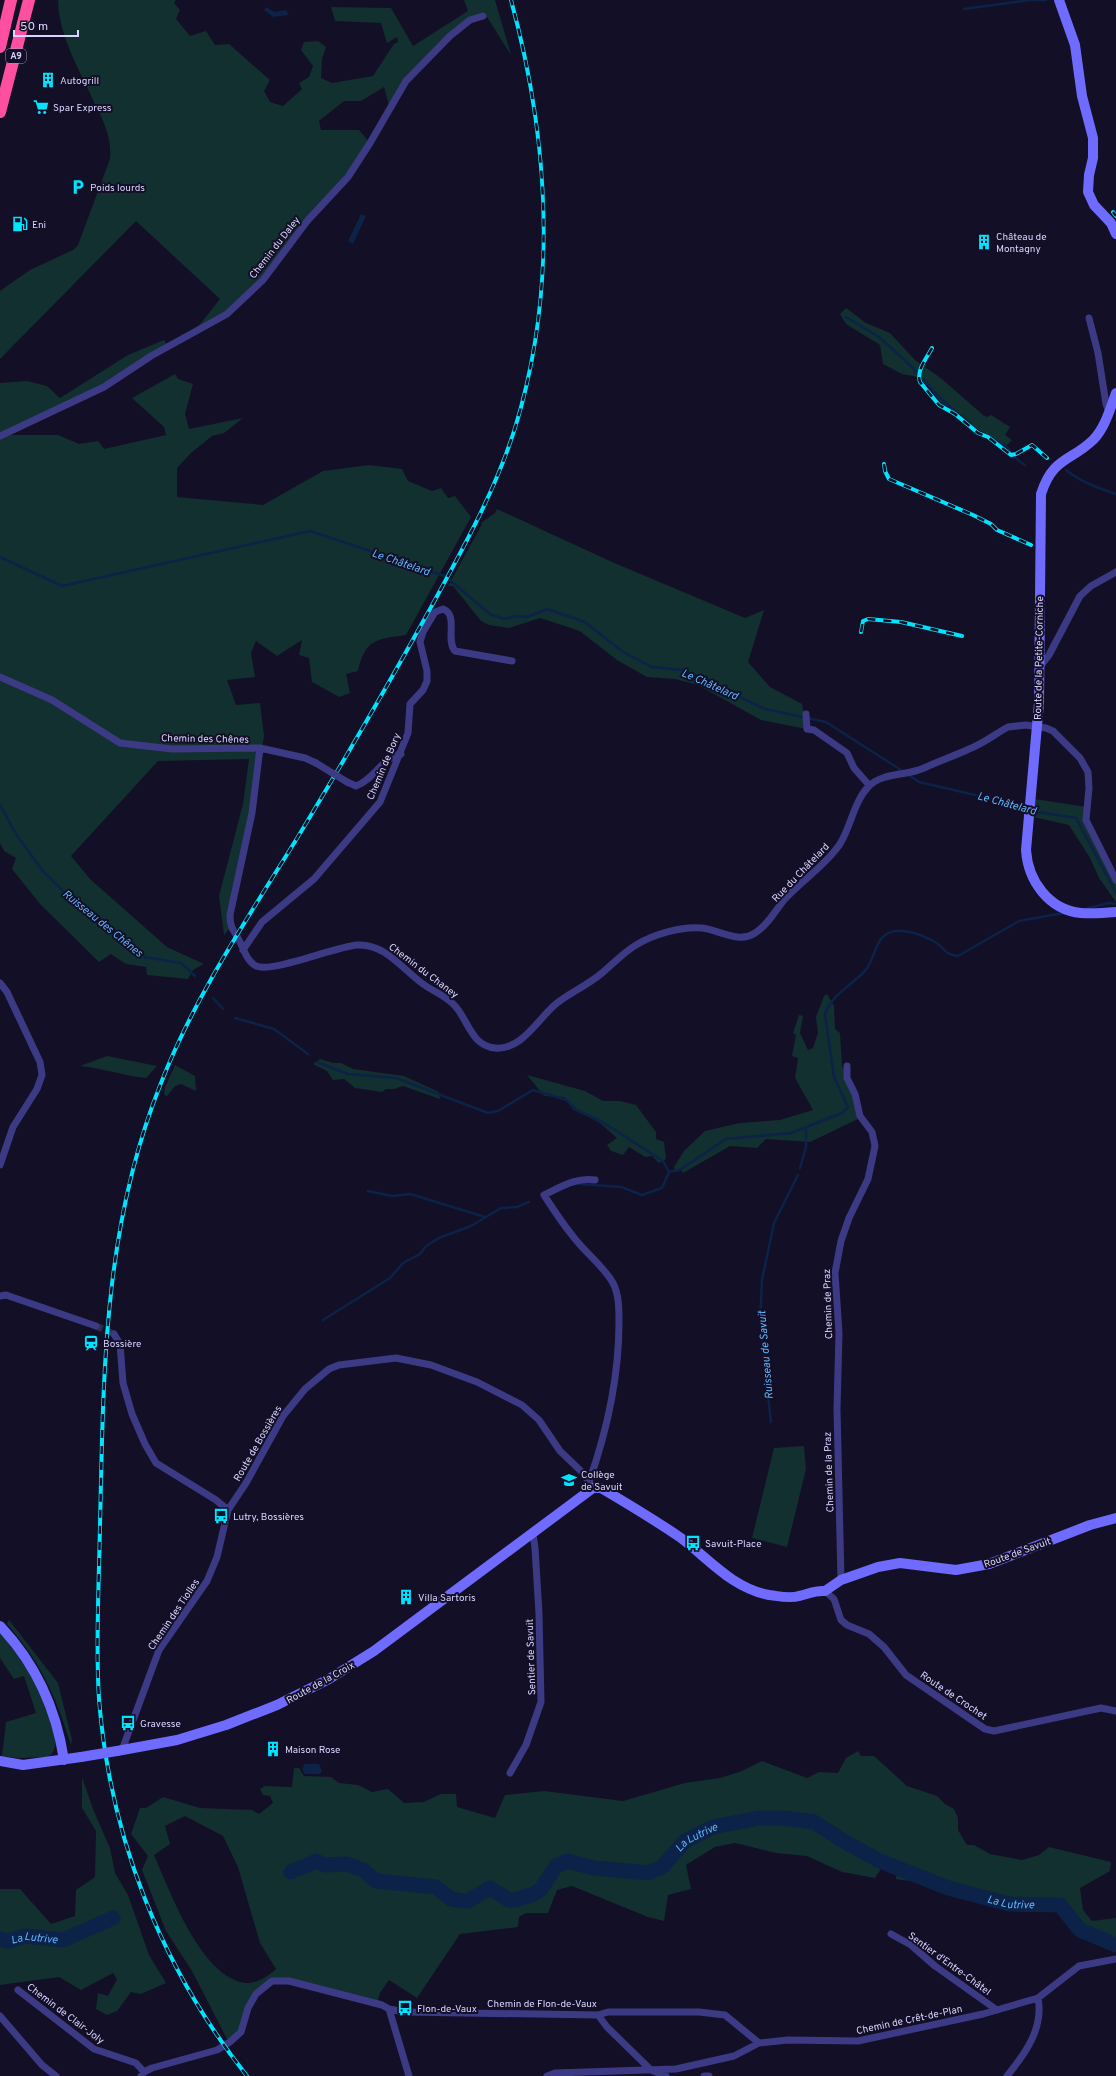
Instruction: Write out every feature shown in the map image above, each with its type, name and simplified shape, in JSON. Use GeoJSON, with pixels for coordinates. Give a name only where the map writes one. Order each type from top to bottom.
{"type":"FeatureCollection","features":[{"type":"Feature","properties":{"kind":"highway","name":"A9"},"geometry":{"type":"LineString","coordinates":[[0,47],[11,0]]}},
{"type":"Feature","properties":{"kind":"highway","name":"A9"},"geometry":{"type":"LineString","coordinates":[[0,112],[29,0]]}},
{"type":"Feature","properties":{"kind":"street"},"geometry":{"type":"LineString","coordinates":[[1059,0],[1075,45],[1082,96],[1093,138],[1093,158],[1089,175],[1088,192],[1094,205],[1105,216],[1116,234]]}},
{"type":"Feature","properties":{"kind":"street","name":"Chemin du Daley"},"geometry":{"type":"LineString","coordinates":[[0,436],[104,387],[151,356],[226,314],[263,280],[308,220],[348,177],[370,144],[406,81],[450,36],[470,20],[483,16]]}},
{"type":"Feature","properties":{"kind":"street"},"geometry":{"type":"LineString","coordinates":[[1089,318],[1098,353],[1106,404],[1109,412]]}},
{"type":"Feature","properties":{"kind":"street","name":"Route de la Petite-Corniche"},"geometry":{"type":"LineString","coordinates":[[1116,393],[1109,412],[1093,440],[1066,458],[1049,475],[1041,494],[1039,703],[1026,850],[1027,861],[1033,879],[1042,892],[1060,906],[1074,912],[1088,914],[1116,912]]}},
{"type":"Feature","properties":{"kind":"street"},"geometry":{"type":"LineString","coordinates":[[1039,668],[1049,655],[1080,596],[1091,586],[1116,572]]}},
{"type":"Feature","properties":{"kind":"street","name":"Chemin de Bory"},"geometry":{"type":"LineString","coordinates":[[245,953],[262,922],[314,879],[380,802],[401,754],[408,733],[410,704],[423,690],[427,681],[427,671],[420,642],[424,628],[435,612],[443,609],[448,614],[451,621],[450,643],[455,651],[512,661]]}},
{"type":"Feature","properties":{"kind":"street","name":"Chemin des Chênes"},"geometry":{"type":"LineString","coordinates":[[0,677],[52,700],[120,743],[172,749],[260,748],[252,813],[230,915],[230,928],[239,940],[245,953]]}},
{"type":"Feature","properties":{"kind":"street"},"geometry":{"type":"LineString","coordinates":[[806,714],[806,726],[847,753],[854,768],[869,785],[882,778],[911,772],[972,749],[1008,727],[1026,725],[1046,728],[1053,731],[1080,758],[1088,772],[1089,788],[1086,820],[1116,880]]}},
{"type":"Feature","properties":{"kind":"street"},"geometry":{"type":"LineString","coordinates":[[260,748],[305,758],[356,786],[366,782],[392,756],[401,754]]}},
{"type":"Feature","properties":{"kind":"street","name":"Rue du Châtelard"},"geometry":{"type":"LineString","coordinates":[[752,935],[772,917],[785,900],[816,872],[840,843],[863,794],[869,785]]}},
{"type":"Feature","properties":{"kind":"street","name":"Chemin du Chaney"},"geometry":{"type":"LineString","coordinates":[[245,953],[252,963],[266,967],[356,945],[366,945],[379,949],[390,955],[424,984],[446,997],[455,1006],[475,1037],[490,1047],[496,1048],[516,1042],[526,1036],[554,1006],[592,981],[634,946],[653,936],[663,933],[701,928],[733,936],[752,935]]}},
{"type":"Feature","properties":{"kind":"street"},"geometry":{"type":"LineString","coordinates":[[0,983],[7,992],[40,1062],[42,1075],[37,1089],[13,1127],[0,1165]]}},
{"type":"Feature","properties":{"kind":"street","name":"Chemin de Praz"},"geometry":{"type":"LineString","coordinates":[[839,1364],[835,1272],[841,1241],[852,1211],[868,1179],[875,1146],[872,1132],[860,1116],[855,1094],[847,1078],[847,1066]]}},
{"type":"Feature","properties":{"kind":"street"},"geometry":{"type":"LineString","coordinates":[[595,1180],[586,1179],[573,1181],[544,1195],[572,1236],[605,1271],[614,1285],[619,1308],[619,1347],[616,1372],[608,1420],[591,1485],[601,1488],[682,1539],[703,1558],[743,1586],[768,1594],[787,1597],[798,1597],[817,1590],[825,1591]]}},
{"type":"Feature","properties":{"kind":"street"},"geometry":{"type":"LineString","coordinates":[[0,1296],[6,1295],[96,1326]]}},
{"type":"Feature","properties":{"kind":"street"},"geometry":{"type":"LineString","coordinates":[[114,1334],[120,1344],[123,1383],[132,1414],[145,1444],[156,1463],[192,1484],[228,1510]]}},
{"type":"Feature","properties":{"kind":"street","name":"Route de Bossières"},"geometry":{"type":"LineString","coordinates":[[228,1510],[246,1484],[283,1416],[305,1389],[329,1369],[339,1365],[396,1358],[431,1365],[477,1382],[522,1405],[539,1420],[560,1451],[583,1473],[591,1485]]}},
{"type":"Feature","properties":{"kind":"street","name":"Chemin de la Praz"},"geometry":{"type":"LineString","coordinates":[[839,1364],[836,1409],[841,1580]]}},
{"type":"Feature","properties":{"kind":"street","name":"Route de la Croix"},"geometry":{"type":"LineString","coordinates":[[0,1761],[23,1765],[120,1751],[177,1740],[204,1732],[277,1705],[302,1693],[374,1651],[533,1534],[591,1485]]}},
{"type":"Feature","properties":{"kind":"street","name":"Chemin des Tiolles"},"geometry":{"type":"LineString","coordinates":[[120,1751],[159,1650],[207,1580],[217,1557],[228,1510]]}},
{"type":"Feature","properties":{"kind":"street","name":"Route de Savuit"},"geometry":{"type":"LineString","coordinates":[[825,1591],[841,1580],[878,1567],[900,1563],[956,1570],[989,1564],[1090,1525],[1116,1518]]}},
{"type":"Feature","properties":{"kind":"street","name":"Sentier de Savuit"},"geometry":{"type":"LineString","coordinates":[[510,1773],[526,1745],[541,1702],[539,1607],[536,1548],[533,1534]]}},
{"type":"Feature","properties":{"kind":"street","name":"Route de Crochet"},"geometry":{"type":"LineString","coordinates":[[825,1591],[834,1599],[841,1620],[847,1625],[869,1634],[884,1648],[906,1675],[985,1729],[994,1731],[1101,1708],[1116,1711]]}},
{"type":"Feature","properties":{"kind":"street"},"geometry":{"type":"LineString","coordinates":[[0,1626],[34,1669],[45,1692],[59,1730],[64,1760]]}},
{"type":"Feature","properties":{"kind":"street","name":"Sentier d'Entre-Châtel"},"geometry":{"type":"LineString","coordinates":[[891,1934],[911,1945],[935,1966],[997,2010]]}},
{"type":"Feature","properties":{"kind":"street"},"geometry":{"type":"LineString","coordinates":[[1007,2076],[1020,2060],[1039,2024],[1040,2009],[1038,1998],[1079,1966],[1116,1959]]}},
{"type":"Feature","properties":{"kind":"street","name":"Chemin de Flon-de-Vaux"},"geometry":{"type":"LineString","coordinates":[[212,2051],[230,2042],[241,2032],[248,2008],[256,1994],[272,1981],[289,1981],[382,2005],[389,2010],[404,2012],[598,2015],[608,2012],[699,2012],[726,2015],[759,2043]]}},
{"type":"Feature","properties":{"kind":"street","name":"Chemin de Clair-Joly"},"geometry":{"type":"LineString","coordinates":[[18,1990],[94,2050],[136,2063],[143,2074],[178,2060],[212,2051]]}},
{"type":"Feature","properties":{"kind":"street","name":"Chemin de Crêt-de-Plan"},"geometry":{"type":"LineString","coordinates":[[547,2076],[555,2073],[676,2069],[715,2062],[734,2056],[759,2043],[788,2040],[858,2041],[997,2010],[1038,1998]]}},
{"type":"Feature","properties":{"kind":"street"},"geometry":{"type":"LineString","coordinates":[[389,2010],[409,2076]]}},
{"type":"Feature","properties":{"kind":"street"},"geometry":{"type":"LineString","coordinates":[[598,2015],[651,2070],[666,2076]]}},
{"type":"Feature","properties":{"kind":"street"},"geometry":{"type":"LineString","coordinates":[[0,2016],[42,2065],[56,2076]]}},
{"type":"Feature","properties":{"kind":"street"},"geometry":{"type":"LineString","coordinates":[[704,2076],[709,2076]]}},
{"type":"Feature","properties":{"kind":"green space"},"geometry":{"type":"Polygon","coordinates":[[[58,0],[176,0],[174,3],[180,10],[176,19],[190,36],[206,31],[215,45],[229,44],[270,80],[264,91],[270,102],[283,106],[302,89],[299,83],[309,77],[313,66],[301,50],[304,42],[318,41],[326,47],[322,59],[321,78],[332,83],[373,76],[394,44],[398,42],[397,37],[387,43],[381,23],[335,21],[331,7],[391,8],[413,46],[468,11],[464,0],[495,0],[511,55],[487,17],[483,16],[470,20],[406,81],[390,109],[384,87],[361,101],[344,101],[319,121],[321,130],[359,130],[370,143],[263,280],[227,314],[193,333],[220,299],[136,221],[0,359],[0,291],[30,270],[73,250],[78,245],[110,159],[110,145],[107,131],[66,41],[59,14],[58,0]]]}},
{"type":"Feature","properties":{"kind":"green space"},"geometry":{"type":"Polygon","coordinates":[[[846,308],[866,323],[890,333],[915,360],[942,379],[983,415],[987,417],[991,415],[1010,427],[1005,435],[1012,440],[1006,446],[977,429],[963,416],[941,403],[930,388],[918,377],[902,374],[883,364],[880,345],[846,324],[840,314],[846,308]]]}},
{"type":"Feature","properties":{"kind":"green space"},"geometry":{"type":"Polygon","coordinates":[[[164,340],[168,346],[104,387],[4,435],[58,435],[79,444],[98,441],[104,449],[166,435],[164,427],[132,398],[175,374],[178,379],[193,384],[185,414],[189,429],[243,418],[224,433],[212,436],[191,453],[177,468],[177,497],[263,505],[323,471],[369,465],[402,469],[408,481],[432,491],[441,488],[448,498],[455,496],[471,517],[406,635],[374,642],[364,652],[358,671],[346,674],[350,693],[339,697],[312,682],[309,658],[299,655],[302,640],[277,656],[256,641],[251,653],[255,677],[227,680],[236,705],[260,703],[264,736],[252,813],[230,928],[224,935],[219,896],[243,804],[249,759],[158,761],[71,856],[90,879],[167,947],[204,964],[193,970],[188,979],[147,975],[146,967],[126,964],[111,954],[99,962],[40,904],[12,869],[16,858],[4,851],[0,843],[0,383],[27,381],[47,386],[60,398],[128,355],[164,340]]]}},
{"type":"Feature","properties":{"kind":"green space"},"geometry":{"type":"Polygon","coordinates":[[[497,509],[612,562],[745,618],[764,610],[748,662],[770,687],[802,704],[807,729],[761,720],[698,685],[675,679],[647,677],[617,660],[581,632],[574,629],[540,618],[509,628],[489,625],[481,621],[453,586],[448,586],[482,524],[481,523],[495,513],[497,509]]]}},
{"type":"Feature","properties":{"kind":"green space"},"geometry":{"type":"Polygon","coordinates":[[[1034,799],[1087,807],[1086,820],[1116,880],[1116,902],[1099,878],[1090,858],[1069,825],[1033,817],[1034,799]]]}},
{"type":"Feature","properties":{"kind":"green space"},"geometry":{"type":"Polygon","coordinates":[[[827,994],[834,1006],[835,1029],[840,1033],[842,1066],[853,1095],[858,1119],[810,1142],[766,1139],[757,1148],[730,1146],[683,1173],[681,1170],[676,1172],[674,1167],[684,1151],[705,1131],[740,1123],[780,1120],[813,1110],[795,1078],[798,1058],[792,1056],[796,1035],[793,1033],[799,1015],[803,1016],[800,1033],[808,1050],[813,1048],[818,1033],[816,1017],[824,996],[827,994]]]}},
{"type":"Feature","properties":{"kind":"green space"},"geometry":{"type":"Polygon","coordinates":[[[107,1056],[157,1066],[146,1078],[80,1066],[107,1056]]]}},
{"type":"Feature","properties":{"kind":"green space"},"geometry":{"type":"Polygon","coordinates":[[[320,1059],[333,1063],[341,1063],[353,1069],[404,1076],[439,1092],[440,1099],[403,1086],[394,1089],[386,1089],[382,1092],[355,1088],[344,1079],[333,1080],[327,1071],[313,1064],[320,1059]]]}},
{"type":"Feature","properties":{"kind":"green space"},"geometry":{"type":"Polygon","coordinates":[[[175,1065],[195,1076],[196,1091],[181,1084],[175,1086],[167,1096],[164,1095],[165,1087],[175,1065]]]}},
{"type":"Feature","properties":{"kind":"green space"},"geometry":{"type":"Polygon","coordinates":[[[527,1075],[585,1091],[603,1101],[620,1101],[636,1105],[656,1132],[656,1139],[664,1142],[666,1159],[659,1163],[652,1156],[645,1157],[629,1147],[623,1155],[611,1151],[607,1145],[617,1138],[600,1123],[581,1113],[564,1097],[544,1096],[527,1075]]]}},
{"type":"Feature","properties":{"kind":"green space"},"geometry":{"type":"Polygon","coordinates":[[[804,1446],[806,1469],[787,1547],[752,1538],[774,1448],[804,1446]]]}},
{"type":"Feature","properties":{"kind":"green space"},"geometry":{"type":"Polygon","coordinates":[[[9,1620],[58,1683],[72,1740],[71,1745],[46,1681],[29,1652],[7,1624],[9,1620]]]}},
{"type":"Feature","properties":{"kind":"green space"},"geometry":{"type":"Polygon","coordinates":[[[0,1633],[19,1657],[41,1694],[50,1714],[55,1732],[55,1747],[48,1757],[17,1758],[2,1756],[6,1722],[36,1713],[24,1676],[14,1679],[0,1658],[0,1633]]]}},
{"type":"Feature","properties":{"kind":"green space"},"geometry":{"type":"Polygon","coordinates":[[[858,1751],[861,1756],[874,1756],[907,1786],[937,1796],[945,1804],[954,1809],[958,1818],[958,1830],[967,1845],[974,1845],[990,1854],[1022,1860],[1039,1855],[1049,1847],[1111,1862],[1110,1871],[1080,1888],[1083,1910],[1092,1921],[1116,1918],[1116,1949],[1087,1938],[1061,1906],[956,1889],[913,1871],[909,1881],[896,1879],[897,1867],[884,1864],[875,1878],[842,1872],[807,1856],[776,1853],[735,1843],[715,1847],[686,1865],[691,1889],[668,1895],[664,1921],[648,1917],[572,1886],[557,1890],[548,1913],[526,1913],[519,1917],[518,1927],[460,1934],[417,1998],[389,1980],[380,1993],[378,2000],[382,2005],[289,1981],[272,1981],[256,1994],[241,2032],[228,2041],[192,1971],[166,1931],[142,1870],[148,1856],[131,1834],[140,1808],[146,1808],[163,1797],[200,1808],[252,1810],[259,1814],[273,1803],[270,1796],[263,1795],[260,1789],[265,1786],[292,1787],[294,1768],[299,1768],[304,1776],[331,1777],[339,1783],[358,1785],[372,1792],[388,1789],[404,1803],[424,1802],[441,1794],[456,1794],[457,1807],[495,1818],[505,1795],[544,1791],[623,1801],[685,1783],[720,1778],[742,1771],[762,1761],[807,1778],[819,1772],[838,1773],[846,1758],[858,1751]],[[185,1816],[165,1826],[170,1844],[154,1855],[178,1910],[201,1950],[215,1966],[230,1978],[250,1983],[262,1979],[276,1969],[260,1943],[238,1867],[223,1836],[185,1816]]]}},
{"type":"Feature","properties":{"kind":"green space"},"geometry":{"type":"Polygon","coordinates":[[[82,1777],[93,1809],[110,1848],[115,1873],[128,1895],[149,1955],[166,1983],[141,1994],[131,1992],[117,2011],[107,2015],[96,2009],[98,1993],[108,1996],[117,1979],[113,1973],[81,1990],[59,1977],[0,1985],[0,1889],[20,1889],[51,1924],[75,1916],[76,1890],[95,1877],[96,1831],[82,1808],[82,1777]]]}},
{"type":"Feature","properties":{"kind":"water"},"geometry":{"type":"Polygon","coordinates":[[[266,7],[275,12],[286,10],[289,15],[273,17],[264,10],[266,7]]]}},
{"type":"Feature","properties":{"kind":"water"},"geometry":{"type":"Polygon","coordinates":[[[361,214],[366,216],[353,244],[348,241],[361,214]]]}},
{"type":"Feature","properties":{"kind":"water"},"geometry":{"type":"Polygon","coordinates":[[[305,1764],[319,1764],[322,1771],[320,1774],[305,1774],[302,1769],[305,1764]]]}},
{"type":"Feature","properties":{"kind":"waterway"},"geometry":{"type":"LineString","coordinates":[[964,9],[1030,0],[1046,0]]}},
{"type":"Feature","properties":{"kind":"waterway"},"geometry":{"type":"LineString","coordinates":[[846,317],[879,337],[911,366],[939,397],[977,431],[1006,446],[1019,461],[1025,465]]}},
{"type":"Feature","properties":{"kind":"waterway"},"geometry":{"type":"LineString","coordinates":[[1066,470],[1096,487],[1116,494]]}},
{"type":"Feature","properties":{"kind":"waterway","name":"Le Châtelard"},"geometry":{"type":"LineString","coordinates":[[0,557],[62,586],[310,531],[445,576],[490,614],[504,619],[517,616],[527,617],[547,609],[585,622],[623,652],[652,667],[683,670],[765,709],[826,722],[904,772]]}},
{"type":"Feature","properties":{"kind":"waterway","name":"Le Châtelard"},"geometry":{"type":"LineString","coordinates":[[909,775],[919,782],[1001,801],[1028,810]]}},
{"type":"Feature","properties":{"kind":"waterway","name":"Ruisseau des Chênes"},"geometry":{"type":"LineString","coordinates":[[0,805],[16,834],[42,870],[73,901],[112,929],[145,957],[181,963],[195,976]]}},
{"type":"Feature","properties":{"kind":"waterway","name":"Le Châtelard"},"geometry":{"type":"LineString","coordinates":[[1032,811],[1076,818],[1116,893]]}},
{"type":"Feature","properties":{"kind":"waterway","name":"Le Châtelard"},"geometry":{"type":"LineString","coordinates":[[1088,908],[1109,903],[1116,904]]}},
{"type":"Feature","properties":{"kind":"waterway"},"geometry":{"type":"LineString","coordinates":[[669,1172],[681,1169],[726,1139],[791,1133],[842,1113],[848,1107],[834,1077],[825,1014],[837,996],[867,969],[881,939],[886,934],[900,931],[915,933],[935,942],[949,954],[958,956],[1019,921],[1063,913]]}},
{"type":"Feature","properties":{"kind":"waterway","name":"Ruisseau des Chênes"},"geometry":{"type":"LineString","coordinates":[[213,998],[223,1009]]}},
{"type":"Feature","properties":{"kind":"waterway","name":"Ruisseau des Chênes"},"geometry":{"type":"LineString","coordinates":[[235,1018],[274,1029],[308,1054]]}},
{"type":"Feature","properties":{"kind":"waterway","name":"Ruisseau des Chênes"},"geometry":{"type":"LineString","coordinates":[[317,1062],[348,1074],[396,1078],[488,1113],[498,1111],[533,1090],[567,1100],[574,1109],[601,1121],[663,1161],[669,1172]]}},
{"type":"Feature","properties":{"kind":"waterway"},"geometry":{"type":"LineString","coordinates":[[800,1168],[806,1147],[806,1127]]}},
{"type":"Feature","properties":{"kind":"waterway"},"geometry":{"type":"LineString","coordinates":[[579,1184],[621,1187],[642,1195],[662,1188],[669,1172]]}},
{"type":"Feature","properties":{"kind":"waterway","name":"Ruisseau de Savuit"},"geometry":{"type":"LineString","coordinates":[[771,1422],[760,1322],[762,1280],[774,1223],[798,1175]]}},
{"type":"Feature","properties":{"kind":"waterway"},"geometry":{"type":"LineString","coordinates":[[368,1191],[392,1196],[410,1194],[485,1217]]}},
{"type":"Feature","properties":{"kind":"waterway"},"geometry":{"type":"LineString","coordinates":[[323,1320],[390,1278],[403,1263],[420,1254],[426,1246],[439,1238],[471,1226],[501,1208],[517,1207],[529,1202]]}},
{"type":"Feature","properties":{"kind":"waterway","name":"La Lutrive"},"geometry":{"type":"LineString","coordinates":[[291,1872],[316,1861],[325,1865],[347,1864],[363,1870],[376,1881],[436,1887],[451,1899],[468,1901],[490,1888],[509,1900],[515,1900],[534,1894],[541,1889],[556,1866],[568,1861],[594,1868],[649,1873],[662,1867],[685,1841],[713,1827],[759,1818],[783,1818],[814,1822],[845,1842],[880,1861],[948,1888],[1009,1904],[1060,1905],[1080,1930],[1116,1945]]}},
{"type":"Feature","properties":{"kind":"waterway","name":"La Lutrive"},"geometry":{"type":"LineString","coordinates":[[0,1939],[8,1941],[26,1936],[63,1940],[113,1918]]}},
{"type":"Feature","properties":{"kind":"tunnel"},"geometry":{"type":"LineString","coordinates":[[96,1326],[114,1334]]}},
{"type":"Feature","properties":{"kind":"railway"},"geometry":{"type":"LineString","coordinates":[[247,2076],[216,2034],[189,1991],[165,1945],[145,1899],[128,1851],[115,1801],[105,1751],[99,1699],[97,1649],[104,1381],[108,1321],[115,1261],[125,1201],[140,1142],[161,1083],[190,1019],[223,958],[330,783],[430,609],[466,543],[488,498],[515,428],[529,375],[538,322],[543,268],[543,214],[540,160],[534,106],[524,53],[511,0]]}},
{"type":"Feature","properties":{"kind":"railway"},"geometry":{"type":"LineString","coordinates":[[1113,212],[1116,216]]}},
{"type":"Feature","properties":{"kind":"railway"},"geometry":{"type":"LineString","coordinates":[[932,348],[919,373],[919,378],[920,382],[939,405],[955,414],[978,433],[988,437],[1011,455],[1016,454],[1032,445],[1047,458]]}},
{"type":"Feature","properties":{"kind":"railway"},"geometry":{"type":"LineString","coordinates":[[884,464],[885,471],[889,479],[973,515],[991,524],[997,530],[1031,545]]}},
{"type":"Feature","properties":{"kind":"railway"},"geometry":{"type":"LineString","coordinates":[[861,632],[863,621],[868,619],[901,622],[962,636]]}},
{"type":"Feature","properties":{"kind":"place","name":"Autogrill"},"geometry":{"type":"Point","coordinates":[48,80]}},
{"type":"Feature","properties":{"kind":"place","name":"Spar Express"},"geometry":{"type":"Point","coordinates":[41,107]}},
{"type":"Feature","properties":{"kind":"place","name":"Poids lourds"},"geometry":{"type":"Point","coordinates":[78,187]}},
{"type":"Feature","properties":{"kind":"place","name":"Eni"},"geometry":{"type":"Point","coordinates":[20,224]}},
{"type":"Feature","properties":{"kind":"place","name":"Château de Montagny"},"geometry":{"type":"Point","coordinates":[984,242]}},
{"type":"Feature","properties":{"kind":"place","name":"Bossière"},"geometry":{"type":"Point","coordinates":[91,1343]}},
{"type":"Feature","properties":{"kind":"place","name":"Collège de Savuit"},"geometry":{"type":"Point","coordinates":[569,1480]}},
{"type":"Feature","properties":{"kind":"place","name":"Lutry, Bossières"},"geometry":{"type":"Point","coordinates":[221,1516]}},
{"type":"Feature","properties":{"kind":"place","name":"Savuit-Place"},"geometry":{"type":"Point","coordinates":[693,1543]}},
{"type":"Feature","properties":{"kind":"place","name":"Villa Sartoris"},"geometry":{"type":"Point","coordinates":[406,1597]}},
{"type":"Feature","properties":{"kind":"place","name":"Gravesse"},"geometry":{"type":"Point","coordinates":[128,1723]}},
{"type":"Feature","properties":{"kind":"place","name":"Maison Rose"},"geometry":{"type":"Point","coordinates":[273,1749]}},
{"type":"Feature","properties":{"kind":"place","name":"Flon-de-Vaux"},"geometry":{"type":"Point","coordinates":[405,2008]}}]}
